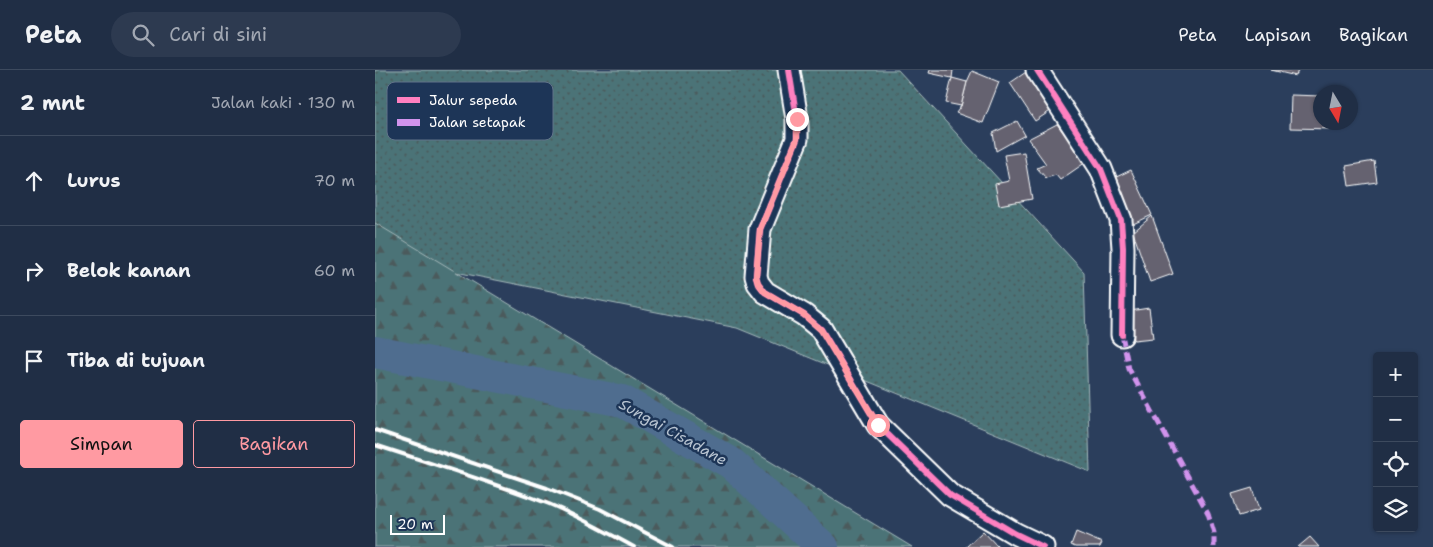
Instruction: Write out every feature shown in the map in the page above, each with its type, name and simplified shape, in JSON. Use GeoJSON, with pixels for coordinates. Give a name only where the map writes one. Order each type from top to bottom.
{"type":"FeatureCollection","features":[{"type":"Feature","properties":{"kind":"street"},"geometry":{"type":"LineString","coordinates":[[789,70],[797,119],[797,139],[760,229],[756,276],[758,283],[765,292],[804,315],[821,330],[878,425],[950,495],[1016,534],[1043,547]]}},
{"type":"Feature","properties":{"kind":"street"},"geometry":{"type":"LineString","coordinates":[[1037,70],[1101,169],[1121,220],[1123,248],[1122,335]]}},
{"type":"Feature","properties":{"kind":"green space"},"geometry":{"type":"Polygon","coordinates":[[[375,70],[898,70],[1084,272],[1090,472],[737,328],[375,256],[375,70]]]}},
{"type":"Feature","properties":{"kind":"green space"},"geometry":{"type":"Polygon","coordinates":[[[375,223],[380,226],[912,547],[375,547],[375,223]]]}},
{"type":"Feature","properties":{"kind":"building"},"geometry":{"type":"Polygon","coordinates":[[[930,70],[953,70],[952,78],[929,73],[930,70]]]}},
{"type":"Feature","properties":{"kind":"building"},"geometry":{"type":"Polygon","coordinates":[[[1029,70],[1055,108],[1035,121],[1010,83],[1029,70]]]}},
{"type":"Feature","properties":{"kind":"building"},"geometry":{"type":"Polygon","coordinates":[[[1271,70],[1298,70],[1296,76],[1271,70]]]}},
{"type":"Feature","properties":{"kind":"building"},"geometry":{"type":"Polygon","coordinates":[[[972,71],[999,82],[983,123],[956,113],[961,106],[972,71]]]}},
{"type":"Feature","properties":{"kind":"building"},"geometry":{"type":"Polygon","coordinates":[[[952,78],[967,82],[961,106],[946,103],[952,78]]]}},
{"type":"Feature","properties":{"kind":"building"},"geometry":{"type":"Polygon","coordinates":[[[1291,95],[1313,96],[1313,129],[1290,128],[1291,95]]]}},
{"type":"Feature","properties":{"kind":"building"},"geometry":{"type":"Polygon","coordinates":[[[1017,121],[1025,135],[996,151],[993,133],[1017,121]]]}},
{"type":"Feature","properties":{"kind":"building"},"geometry":{"type":"Polygon","coordinates":[[[1057,124],[1086,162],[1060,180],[1056,175],[1046,178],[1037,168],[1046,164],[1028,139],[1057,124]]]}},
{"type":"Feature","properties":{"kind":"building"},"geometry":{"type":"Polygon","coordinates":[[[1024,152],[1032,199],[999,205],[995,184],[1009,181],[1004,155],[1024,152]]]}},
{"type":"Feature","properties":{"kind":"building"},"geometry":{"type":"Polygon","coordinates":[[[1374,161],[1377,182],[1349,186],[1346,166],[1374,161]]]}},
{"type":"Feature","properties":{"kind":"building"},"geometry":{"type":"Polygon","coordinates":[[[1131,170],[1152,215],[1131,225],[1110,180],[1131,170]]]}},
{"type":"Feature","properties":{"kind":"building"},"geometry":{"type":"Polygon","coordinates":[[[1152,216],[1173,274],[1150,282],[1133,232],[1152,216]]]}},
{"type":"Feature","properties":{"kind":"building"},"geometry":{"type":"Polygon","coordinates":[[[1149,308],[1153,338],[1134,340],[1130,311],[1149,308]]]}},
{"type":"Feature","properties":{"kind":"building"},"geometry":{"type":"Polygon","coordinates":[[[1252,488],[1259,510],[1239,516],[1232,494],[1252,488]]]}},
{"type":"Feature","properties":{"kind":"building"},"geometry":{"type":"Polygon","coordinates":[[[983,531],[998,547],[966,547],[983,531]]]}},
{"type":"Feature","properties":{"kind":"building"},"geometry":{"type":"Polygon","coordinates":[[[1076,532],[1102,543],[1100,547],[1075,547],[1071,545],[1076,532]]]}},
{"type":"Feature","properties":{"kind":"building"},"geometry":{"type":"Polygon","coordinates":[[[1310,537],[1319,547],[1298,547],[1310,537]]]}},
{"type":"Feature","properties":{"kind":"waterway","name":"Sungai Cisadane"},"geometry":{"type":"LineString","coordinates":[[375,352],[622,401],[731,463],[823,547]]}},
{"type":"Feature","properties":{"kind":"railway"},"geometry":{"type":"LineString","coordinates":[[375,430],[547,488],[600,509],[673,547]]}},
{"type":"Feature","properties":{"kind":"railway"},"geometry":{"type":"LineString","coordinates":[[375,445],[549,504],[634,547]]}},
{"type":"Feature","properties":{"kind":"marked path"},"geometry":{"type":"LineString","coordinates":[[1122,335],[1129,369],[1208,513],[1214,533],[1214,547]]}},
{"type":"Feature","properties":{"kind":"cycle path"},"geometry":{"type":"LineString","coordinates":[[789,70],[797,119],[797,139],[760,229],[756,276],[758,283],[765,292],[804,315],[821,329],[878,425],[950,495],[1016,534],[1043,547]]}},
{"type":"Feature","properties":{"kind":"cycle path"},"geometry":{"type":"LineString","coordinates":[[1037,70],[1101,169],[1121,220],[1123,248],[1122,335]]}},
{"type":"Feature","properties":{"kind":"route"},"geometry":{"type":"LineString","coordinates":[[797,119],[797,139],[760,229],[756,276],[758,283],[765,292],[804,315],[821,330],[878,425]]}}]}
